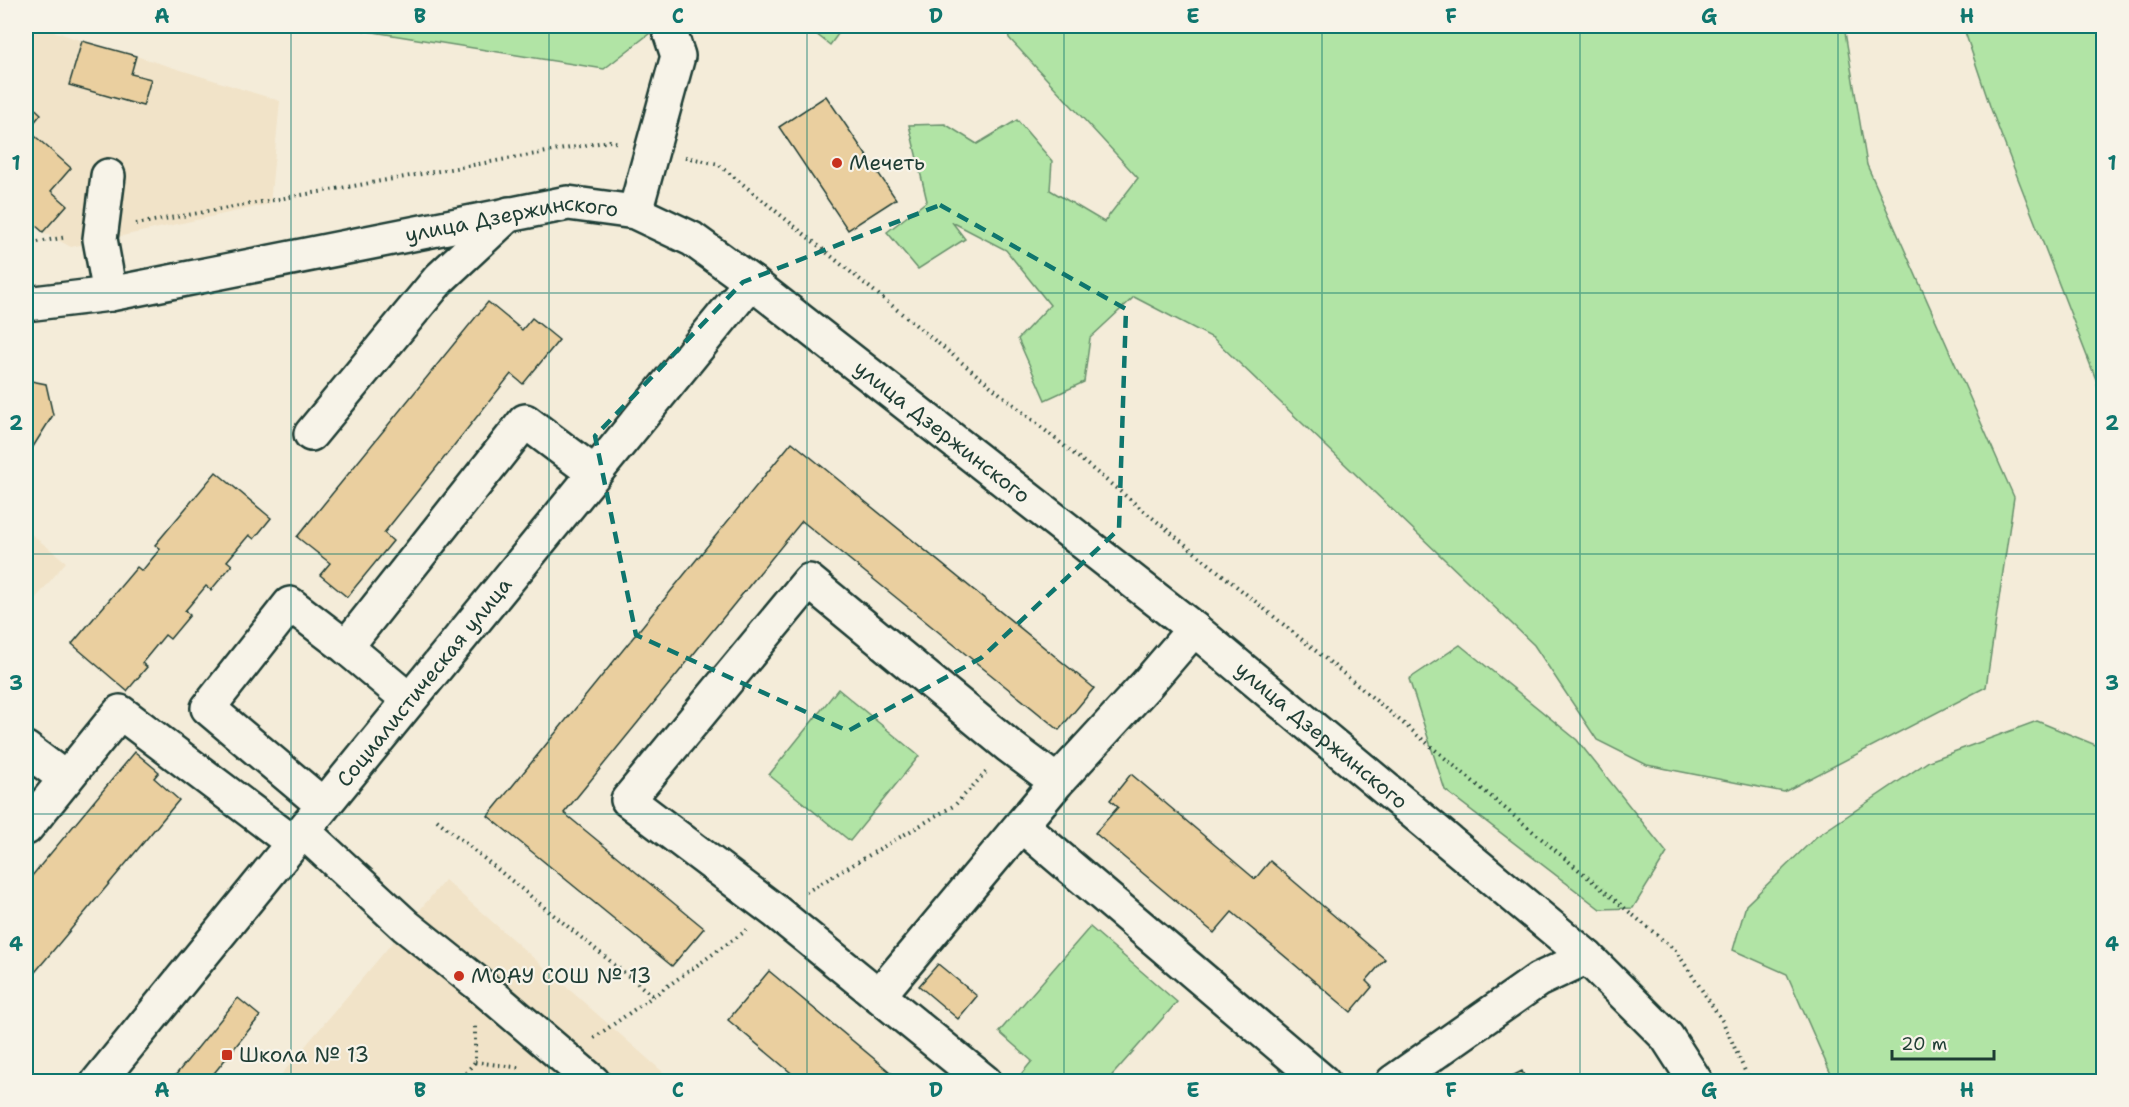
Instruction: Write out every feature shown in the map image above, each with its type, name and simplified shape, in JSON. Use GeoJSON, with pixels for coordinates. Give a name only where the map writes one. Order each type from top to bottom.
{"type":"FeatureCollection","features":[{"type":"Feature","properties":{"kind":"main road"},"geometry":{"type":"LineString","coordinates":[[635,212],[678,56],[668,26]]}},
{"type":"Feature","properties":{"kind":"main road"},"geometry":{"type":"LineString","coordinates":[[108,176],[100,239],[111,294]]}},
{"type":"Feature","properties":{"kind":"main road","name":"улица Дзержинского"},"geometry":{"type":"LineString","coordinates":[[26,304],[111,294],[568,202],[635,212],[692,239],[751,282],[1194,629],[1587,957],[1667,1037],[1696,1082]]}},
{"type":"Feature","properties":{"kind":"main road"},"geometry":{"type":"LineString","coordinates":[[311,434],[440,279],[509,214]]}},
{"type":"Feature","properties":{"kind":"main road","name":"Социалистическая улица"},"geometry":{"type":"LineString","coordinates":[[98,1082],[751,282]]}},
{"type":"Feature","properties":{"kind":"main road"},"geometry":{"type":"LineString","coordinates":[[346,647],[525,421],[594,473]]}},
{"type":"Feature","properties":{"kind":"main road"},"geometry":{"type":"LineString","coordinates":[[985,1082],[776,911],[628,801],[809,581],[1009,746],[1057,782]]}},
{"type":"Feature","properties":{"kind":"main road"},"geometry":{"type":"LineString","coordinates":[[323,805],[208,708],[291,604],[409,700]]}},
{"type":"Feature","properties":{"kind":"main road"},"geometry":{"type":"LineString","coordinates":[[880,994],[1057,782],[1194,629]]}},
{"type":"Feature","properties":{"kind":"main road"},"geometry":{"type":"LineString","coordinates":[[26,828],[120,712],[298,837],[476,982],[593,1082]]}},
{"type":"Feature","properties":{"kind":"main road"},"geometry":{"type":"LineString","coordinates":[[26,749],[66,779]]}},
{"type":"Feature","properties":{"kind":"main road"},"geometry":{"type":"LineString","coordinates":[[1021,825],[1323,1082]]}},
{"type":"Feature","properties":{"kind":"main road"},"geometry":{"type":"LineString","coordinates":[[1393,1082],[1424,1071],[1538,980],[1587,957]]}},
{"type":"Feature","properties":{"kind":"path"},"geometry":{"type":"LineString","coordinates":[[475,1062],[531,1069],[565,1057],[776,911],[955,805],[1009,746]]}},
{"type":"Feature","properties":{"kind":"path"},"geometry":{"type":"LineString","coordinates":[[437,820],[653,996]]}},
{"type":"Feature","properties":{"kind":"path"},"geometry":{"type":"LineString","coordinates":[[458,1082],[475,1062],[476,982]]}},
{"type":"Feature","properties":{"kind":"highlighted area"},"geometry":{"type":"Polygon","coordinates":[[[940,205],[1126,309],[1119,529],[981,658],[848,731],[636,635],[595,436],[743,282],[940,205]]]}},
{"type":"Feature","properties":{"kind":"shaded area"},"geometry":{"type":"Polygon","coordinates":[[[26,26],[39,26],[280,101],[270,204],[71,247],[43,232],[26,217],[26,26]]]}},
{"type":"Feature","properties":{"kind":"shaded area"},"geometry":{"type":"Polygon","coordinates":[[[26,530],[66,562],[26,610],[26,530]]]}},
{"type":"Feature","properties":{"kind":"shaded area","name":"МОАУ СОШ № 13"},"geometry":{"type":"Polygon","coordinates":[[[445,880],[673,1081],[275,1082],[445,880]]]}},
{"type":"Feature","properties":{"kind":"green space"},"geometry":{"type":"Polygon","coordinates":[[[336,26],[659,26],[604,69],[336,26]]]}},
{"type":"Feature","properties":{"kind":"green space"},"geometry":{"type":"Polygon","coordinates":[[[806,26],[844,26],[830,45],[806,26]]]}},
{"type":"Feature","properties":{"kind":"green space"},"geometry":{"type":"Polygon","coordinates":[[[1007,26],[1844,26],[1867,165],[2014,497],[1986,687],[1784,792],[1647,765],[1597,740],[1534,645],[1213,338],[1134,297],[1090,338],[1084,382],[1045,400],[1018,339],[1050,305],[1006,250],[952,222],[965,239],[918,269],[887,232],[927,201],[909,125],[945,124],[977,144],[1017,120],[1052,161],[1050,190],[1104,222],[1138,178],[1009,38],[1007,26]]]}},
{"type":"Feature","properties":{"kind":"green space"},"geometry":{"type":"Polygon","coordinates":[[[1963,26],[2103,26],[2103,429],[2097,382],[1991,109],[1963,26]]]}},
{"type":"Feature","properties":{"kind":"green space"},"geometry":{"type":"Polygon","coordinates":[[[1460,645],[1577,740],[1667,853],[1633,908],[1600,909],[1445,790],[1409,679],[1460,645]]]}},
{"type":"Feature","properties":{"kind":"green space"},"geometry":{"type":"Polygon","coordinates":[[[838,689],[919,756],[850,841],[769,775],[838,689]]]}},
{"type":"Feature","properties":{"kind":"green space"},"geometry":{"type":"Polygon","coordinates":[[[2037,721],[2103,748],[2099,826],[2104,831],[2103,1081],[1834,1081],[1787,974],[1733,950],[1746,905],[1816,837],[1929,761],[2037,721]]]}},
{"type":"Feature","properties":{"kind":"green space"},"geometry":{"type":"Polygon","coordinates":[[[1090,927],[1177,1002],[1107,1081],[1020,1081],[1017,1079],[1032,1061],[999,1032],[1090,927]]]}},
{"type":"Feature","properties":{"kind":"building"},"geometry":{"type":"Polygon","coordinates":[[[82,41],[136,56],[131,74],[151,79],[143,106],[69,85],[82,41]]]}},
{"type":"Feature","properties":{"kind":"building","name":"Мечеть"},"geometry":{"type":"Polygon","coordinates":[[[826,96],[896,199],[848,230],[779,127],[826,96]]]}},
{"type":"Feature","properties":{"kind":"building"},"geometry":{"type":"Polygon","coordinates":[[[26,100],[41,114],[28,130],[71,168],[51,191],[67,205],[43,232],[26,217],[26,100]]]}},
{"type":"Feature","properties":{"kind":"building"},"geometry":{"type":"Polygon","coordinates":[[[488,302],[522,330],[532,318],[559,340],[523,384],[511,374],[384,533],[393,541],[347,597],[320,575],[330,563],[297,537],[488,302]]]}},
{"type":"Feature","properties":{"kind":"building"},"geometry":{"type":"Polygon","coordinates":[[[26,380],[46,384],[53,415],[31,450],[26,451],[26,380]]]}},
{"type":"Feature","properties":{"kind":"building"},"geometry":{"type":"Polygon","coordinates":[[[792,442],[1094,688],[1059,730],[802,521],[564,813],[704,928],[672,966],[488,816],[792,442]]]}},
{"type":"Feature","properties":{"kind":"building"},"geometry":{"type":"Polygon","coordinates":[[[216,472],[271,518],[254,539],[249,535],[227,561],[232,565],[211,590],[206,586],[185,611],[190,615],[170,639],[165,635],[142,663],[147,667],[127,691],[72,644],[137,567],[142,571],[160,549],[155,545],[216,472]]]}},
{"type":"Feature","properties":{"kind":"building"},"geometry":{"type":"Polygon","coordinates":[[[135,752],[159,772],[154,778],[179,800],[26,983],[26,883],[135,752]]]}},
{"type":"Feature","properties":{"kind":"building"},"geometry":{"type":"Polygon","coordinates":[[[1131,774],[1255,879],[1270,861],[1385,959],[1366,981],[1372,987],[1351,1012],[1232,912],[1214,933],[1095,833],[1118,807],[1110,800],[1131,774]]]}},
{"type":"Feature","properties":{"kind":"building"},"geometry":{"type":"Polygon","coordinates":[[[938,964],[977,996],[958,1019],[919,986],[938,964]]]}},
{"type":"Feature","properties":{"kind":"building"},"geometry":{"type":"Polygon","coordinates":[[[769,971],[902,1082],[802,1082],[728,1020],[769,971]]]}},
{"type":"Feature","properties":{"kind":"building"},"geometry":{"type":"Polygon","coordinates":[[[238,998],[260,1016],[207,1082],[170,1082],[238,998]]]}},
{"type":"Feature","properties":{"kind":"building"},"geometry":{"type":"Polygon","coordinates":[[[1522,1071],[1527,1082],[1500,1082],[1522,1071]]]}},
{"type":"Feature","properties":{"kind":"place","name":"Мечеть"},"geometry":{"type":"Point","coordinates":[837,163]}},
{"type":"Feature","properties":{"kind":"place","name":"МОАУ СОШ № 13"},"geometry":{"type":"Point","coordinates":[459,976]}},
{"type":"Feature","properties":{"kind":"place","name":"Школа № 13"},"geometry":{"type":"Point","coordinates":[227,1055]}}]}
